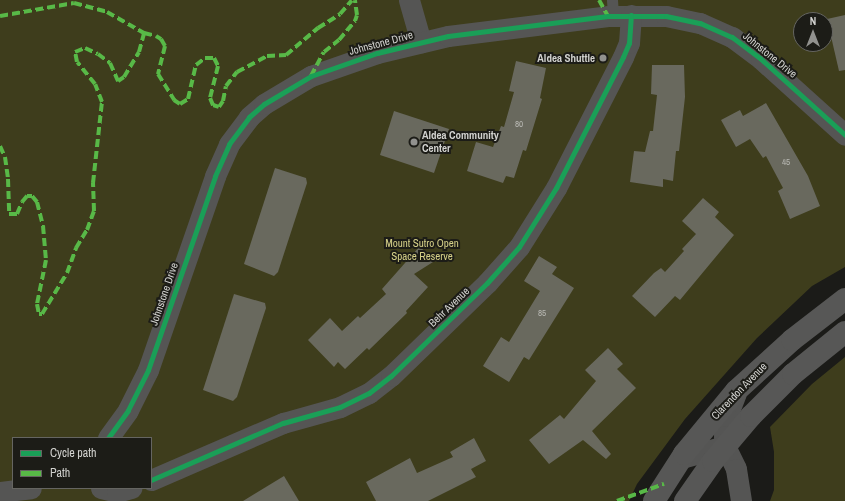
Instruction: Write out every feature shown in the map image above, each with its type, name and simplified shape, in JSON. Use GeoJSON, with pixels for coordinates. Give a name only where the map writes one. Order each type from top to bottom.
{"type":"FeatureCollection","features":[{"type":"Feature","properties":{"kind":"main road","name":"Clarendon Avenue"},"geometry":{"type":"LineString","coordinates":[[654,501],[681,458],[736,392],[792,340],[845,299]]}},
{"type":"Feature","properties":{"kind":"main road"},"geometry":{"type":"LineString","coordinates":[[685,501],[725,446],[778,388],[845,332]]}},
{"type":"Feature","properties":{"kind":"street"},"geometry":{"type":"LineString","coordinates":[[408,0],[421,42]]}},
{"type":"Feature","properties":{"kind":"street","name":"Johnstone Drive"},"geometry":{"type":"LineString","coordinates":[[109,437],[128,410],[148,370],[215,176],[239,130],[264,104],[311,76],[354,60],[421,42],[483,30],[619,10],[684,19],[732,37],[766,63],[845,135]]}},
{"type":"Feature","properties":{"kind":"street","name":"Behr Avenue"},"geometry":{"type":"LineString","coordinates":[[152,480],[283,423],[356,400],[382,385],[500,270],[538,219],[623,57],[629,43],[619,10]]}},
{"type":"Feature","properties":{"kind":"street"},"geometry":{"type":"LineString","coordinates":[[736,392],[725,426],[725,446],[734,461],[741,501]]}},
{"type":"Feature","properties":{"kind":"street"},"geometry":{"type":"LineString","coordinates":[[681,458],[725,446]]}},
{"type":"Feature","properties":{"kind":"street"},"geometry":{"type":"LineString","coordinates":[[0,492],[23,489]]}},
{"type":"Feature","properties":{"kind":"street"},"geometry":{"type":"LineString","coordinates":[[104,489],[117,492],[128,489]]}},
{"type":"Feature","properties":{"kind":"green space","name":"Mount Sutro Open Space Reserve"},"geometry":{"type":"Polygon","coordinates":[[[0,0],[845,0],[845,267],[812,286],[757,338],[685,419],[637,484],[629,501],[0,501],[0,0]]]}},
{"type":"Feature","properties":{"kind":"green space"},"geometry":{"type":"Polygon","coordinates":[[[845,357],[845,501],[770,501],[774,490],[774,452],[770,427],[812,384],[845,357]]]}},
{"type":"Feature","properties":{"kind":"building"},"geometry":{"type":"Polygon","coordinates":[[[845,15],[845,70],[839,71],[833,45],[833,18],[845,15]]]}},
{"type":"Feature","properties":{"kind":"building"},"geometry":{"type":"Polygon","coordinates":[[[516,61],[546,68],[540,98],[542,99],[526,151],[523,150],[514,178],[506,176],[503,183],[467,171],[476,142],[493,147],[501,126],[504,127],[514,92],[509,91],[516,61]]]}},
{"type":"Feature","properties":{"kind":"building"},"geometry":{"type":"Polygon","coordinates":[[[652,65],[684,65],[685,97],[679,151],[676,151],[673,181],[663,179],[663,187],[630,182],[634,151],[645,152],[650,131],[653,131],[657,95],[651,94],[652,65]]]}},
{"type":"Feature","properties":{"kind":"building"},"geometry":{"type":"Polygon","coordinates":[[[766,103],[808,176],[820,206],[790,219],[778,191],[783,188],[766,156],[763,158],[750,139],[736,147],[721,120],[740,110],[743,116],[766,103]]]}},
{"type":"Feature","properties":{"kind":"building","name":"Aldea Community Center"},"geometry":{"type":"Polygon","coordinates":[[[394,111],[449,129],[434,173],[380,155],[394,111]]]}},
{"type":"Feature","properties":{"kind":"building"},"geometry":{"type":"Polygon","coordinates":[[[275,168],[306,178],[307,183],[278,272],[274,276],[244,264],[275,168]]]}},
{"type":"Feature","properties":{"kind":"building"},"geometry":{"type":"Polygon","coordinates":[[[703,198],[719,212],[715,217],[734,235],[680,300],[675,296],[655,317],[632,296],[654,273],[661,268],[665,272],[684,251],[682,249],[696,234],[682,221],[703,198]]]}},
{"type":"Feature","properties":{"kind":"building"},"geometry":{"type":"Polygon","coordinates":[[[420,246],[433,262],[414,274],[428,287],[406,311],[407,313],[369,350],[367,348],[345,369],[338,362],[334,367],[308,340],[330,318],[342,331],[358,316],[360,318],[386,294],[382,289],[420,246]]]}},
{"type":"Feature","properties":{"kind":"building"},"geometry":{"type":"Polygon","coordinates":[[[539,256],[557,267],[552,274],[574,288],[529,360],[524,357],[509,382],[483,366],[501,337],[509,342],[540,291],[524,281],[539,256]]]}},
{"type":"Feature","properties":{"kind":"building"},"geometry":{"type":"Polygon","coordinates":[[[234,294],[265,303],[266,308],[237,397],[233,401],[203,390],[234,294]]]}},
{"type":"Feature","properties":{"kind":"building"},"geometry":{"type":"Polygon","coordinates":[[[608,348],[623,364],[617,369],[636,388],[592,431],[611,454],[606,459],[583,440],[549,464],[529,440],[560,415],[564,419],[596,381],[585,370],[608,348]]]}},
{"type":"Feature","properties":{"kind":"building"},"geometry":{"type":"Polygon","coordinates":[[[474,438],[486,461],[471,469],[476,477],[428,501],[376,501],[366,482],[410,458],[417,473],[453,457],[450,452],[474,438]]]}},
{"type":"Feature","properties":{"kind":"building"},"geometry":{"type":"Polygon","coordinates":[[[284,476],[299,501],[243,501],[284,476]]]}},
{"type":"Feature","properties":{"kind":"marked path"},"geometry":{"type":"LineString","coordinates":[[0,146],[5,157],[8,179],[9,214],[17,214],[22,202],[27,196],[32,196],[37,202],[43,226],[46,260],[37,304],[39,314],[42,314],[67,273],[76,248],[87,230],[94,211],[93,183],[102,102],[95,84],[77,62],[75,52],[85,48],[98,54],[110,63],[118,81],[124,77],[139,52],[144,33],[156,36],[161,39],[165,46],[158,74],[174,100],[180,104],[188,99],[196,65],[205,58],[214,58],[218,66],[210,98],[213,105],[219,107],[223,101],[226,86],[237,72],[267,56],[286,55],[318,28],[340,14],[352,0]]}},
{"type":"Feature","properties":{"kind":"marked path"},"geometry":{"type":"LineString","coordinates":[[311,76],[324,52],[339,40],[355,21],[357,15],[355,0]]}},
{"type":"Feature","properties":{"kind":"marked path"},"geometry":{"type":"LineString","coordinates":[[599,0],[608,16]]}},
{"type":"Feature","properties":{"kind":"marked path"},"geometry":{"type":"LineString","coordinates":[[0,16],[74,3],[107,12],[144,33]]}},
{"type":"Feature","properties":{"kind":"marked path"},"geometry":{"type":"LineString","coordinates":[[617,501],[664,484]]}},
{"type":"Feature","properties":{"kind":"cycle path"},"geometry":{"type":"LineString","coordinates":[[152,480],[283,423],[340,407],[369,393],[391,376],[487,283],[519,247],[556,188],[623,57],[629,43],[631,15]]}},
{"type":"Feature","properties":{"kind":"cycle path"},"geometry":{"type":"LineString","coordinates":[[109,437],[128,410],[148,370],[215,176],[229,144],[249,117],[264,104],[311,76],[377,53],[448,36],[608,16],[666,16],[700,23],[732,37],[761,59],[845,135]]}},
{"type":"Feature","properties":{"kind":"place","name":"Aldea Shuttle"},"geometry":{"type":"Point","coordinates":[603,58]}},
{"type":"Feature","properties":{"kind":"place","name":"Aldea Community Center"},"geometry":{"type":"Point","coordinates":[414,142]}}]}
